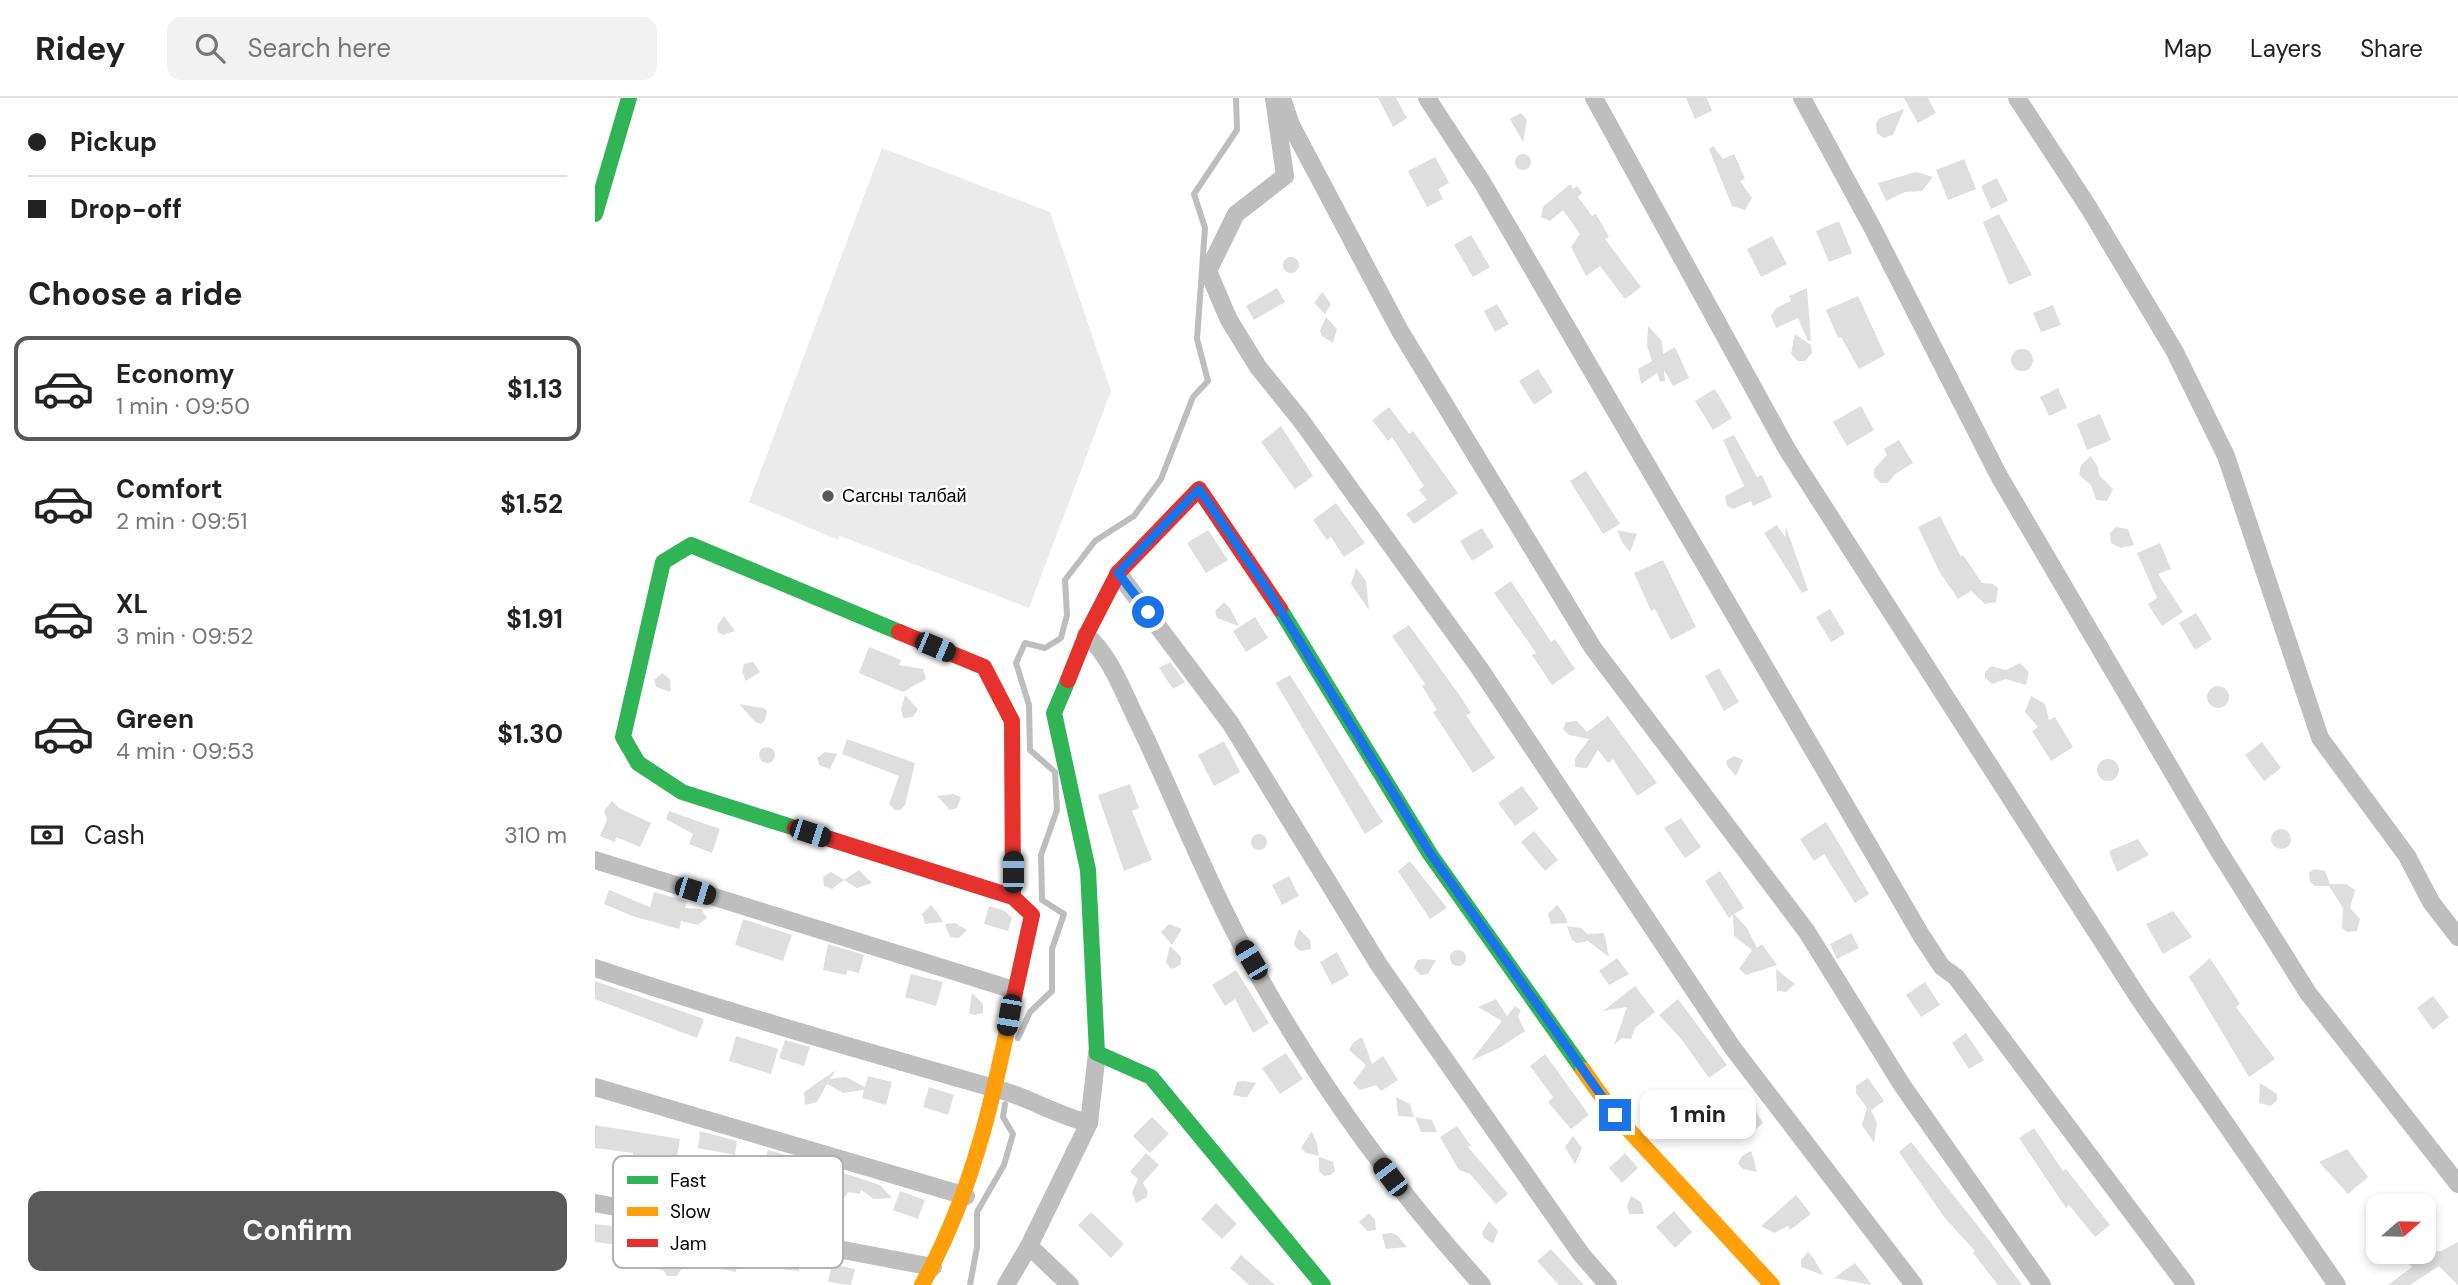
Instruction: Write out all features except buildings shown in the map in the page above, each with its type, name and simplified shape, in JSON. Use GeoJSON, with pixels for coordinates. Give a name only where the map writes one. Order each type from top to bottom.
{"type":"FeatureCollection","features":[{"type":"Feature","properties":{"kind":"main road"},"geometry":{"type":"LineString","coordinates":[[595,215],[629,98]]}},
{"type":"Feature","properties":{"kind":"main road"},"geometry":{"type":"LineString","coordinates":[[1323,1285],[1151,1077],[1097,1053],[1088,870],[1054,713],[1086,635],[1118,573],[1199,489],[1271,595],[1430,853],[1615,1115],[1772,1285]]}},
{"type":"Feature","properties":{"kind":"main road"},"geometry":{"type":"LineString","coordinates":[[922,1285],[966,1196],[997,1090],[1014,990],[1032,915],[1013,897],[682,792],[638,763],[623,737],[663,562],[691,545],[984,667],[1012,721],[1013,897]]}},
{"type":"Feature","properties":{"kind":"street"},"geometry":{"type":"LineString","coordinates":[[1274,98],[1285,176],[1236,214],[1209,271],[1229,320],[1258,367],[1300,419],[1480,669],[1732,1047],[1914,1285]]}},
{"type":"Feature","properties":{"kind":"street"},"geometry":{"type":"LineString","coordinates":[[1282,98],[1291,125],[1400,331],[1593,648],[1807,932],[1902,1085],[2042,1285]]}},
{"type":"Feature","properties":{"kind":"street"},"geometry":{"type":"LineString","coordinates":[[1427,98],[1482,182],[1920,935],[1941,967],[1956,977],[2186,1285]]}},
{"type":"Feature","properties":{"kind":"street"},"geometry":{"type":"LineString","coordinates":[[1594,98],[1788,451],[2138,997],[2337,1285]]}},
{"type":"Feature","properties":{"kind":"street"},"geometry":{"type":"LineString","coordinates":[[1802,98],[1872,227],[1999,476],[2217,848],[2308,993],[2458,1184]]}},
{"type":"Feature","properties":{"kind":"street"},"geometry":{"type":"LineString","coordinates":[[2017,98],[2089,208],[2175,352],[2226,456],[2320,738],[2407,856],[2431,902],[2458,937]]}},
{"type":"Feature","properties":{"kind":"street"},"geometry":{"type":"LineString","coordinates":[[1118,573],[1231,724],[1379,965],[1581,1254],[1608,1285]]}},
{"type":"Feature","properties":{"kind":"street"},"geometry":{"type":"LineString","coordinates":[[1086,635],[1098,645],[1129,703],[1238,937],[1333,1101],[1418,1215],[1482,1285]]}},
{"type":"Feature","properties":{"kind":"street"},"geometry":{"type":"LineString","coordinates":[[595,860],[1014,990]]}},
{"type":"Feature","properties":{"kind":"street"},"geometry":{"type":"LineString","coordinates":[[595,968],[727,1012],[997,1090],[1067,1118],[1089,1123]]}},
{"type":"Feature","properties":{"kind":"street"},"geometry":{"type":"LineString","coordinates":[[1006,1285],[1089,1123],[1097,1053]]}},
{"type":"Feature","properties":{"kind":"street"},"geometry":{"type":"LineString","coordinates":[[595,1087],[830,1156]]}},
{"type":"Feature","properties":{"kind":"street"},"geometry":{"type":"LineString","coordinates":[[843,1160],[966,1196]]}},
{"type":"Feature","properties":{"kind":"street"},"geometry":{"type":"LineString","coordinates":[[595,1203],[613,1206]]}},
{"type":"Feature","properties":{"kind":"street"},"geometry":{"type":"LineString","coordinates":[[1028,1245],[1070,1285]]}},
{"type":"Feature","properties":{"kind":"street"},"geometry":{"type":"LineString","coordinates":[[843,1250],[933,1267]]}},
{"type":"Feature","properties":{"kind":"shaded area"},"geometry":{"type":"Polygon","coordinates":[[[882,148],[1050,212],[1111,391],[1029,608],[840,536],[838,540],[749,502],[882,148]]]}},
{"type":"Feature","properties":{"kind":"waterway"},"geometry":{"type":"LineString","coordinates":[[1018,1038],[1030,1012],[1052,991],[1052,949],[1064,914],[1042,900],[1041,855],[1057,810],[1055,772],[1030,750],[1029,705],[1016,663],[1025,643],[1045,648],[1061,638],[1067,615],[1065,580],[1095,541],[1134,516],[1161,479],[1193,397],[1208,381],[1197,339],[1205,228],[1194,194],[1237,130],[1236,98]]}},
{"type":"Feature","properties":{"kind":"waterway"},"geometry":{"type":"LineString","coordinates":[[970,1285],[977,1247],[977,1212],[1004,1165],[1013,1134],[1003,1117],[1005,1104]]}},
{"type":"Feature","properties":{"kind":"traffic: fast"},"geometry":{"type":"LineString","coordinates":[[595,214],[629,98]]}},
{"type":"Feature","properties":{"kind":"traffic: fast"},"geometry":{"type":"LineString","coordinates":[[795,828],[682,792],[638,763],[623,737],[663,562],[691,545],[899,632]]}},
{"type":"Feature","properties":{"kind":"traffic: fast"},"geometry":{"type":"LineString","coordinates":[[1280,609],[1430,854],[1583,1070]]}},
{"type":"Feature","properties":{"kind":"traffic: fast"},"geometry":{"type":"LineString","coordinates":[[1068,680],[1054,713],[1088,870],[1097,1053],[1151,1077],[1323,1285]]}},
{"type":"Feature","properties":{"kind":"traffic: slow"},"geometry":{"type":"LineString","coordinates":[[922,1285],[940,1250],[968,1180],[989,1109],[1014,997]]}},
{"type":"Feature","properties":{"kind":"traffic: slow"},"geometry":{"type":"LineString","coordinates":[[1583,1070],[1615,1115],[1772,1285]]}},
{"type":"Feature","properties":{"kind":"traffic: jam"},"geometry":{"type":"LineString","coordinates":[[1068,680],[1086,635],[1118,573],[1199,489],[1280,609]]}},
{"type":"Feature","properties":{"kind":"traffic: jam"},"geometry":{"type":"LineString","coordinates":[[899,632],[984,667],[1012,721],[1013,897]]}},
{"type":"Feature","properties":{"kind":"traffic: jam"},"geometry":{"type":"LineString","coordinates":[[795,828],[1013,897],[1032,915],[1014,997]]}},
{"type":"Feature","properties":{"kind":"place","name":"Сагсны талбай"},"geometry":{"type":"Point","coordinates":[828,496]}},
{"type":"Feature","properties":{"kind":"route"},"geometry":{"type":"LineString","coordinates":[[1148,612],[1118,573],[1199,489],[1271,595],[1430,853],[1615,1115]]}}]}
